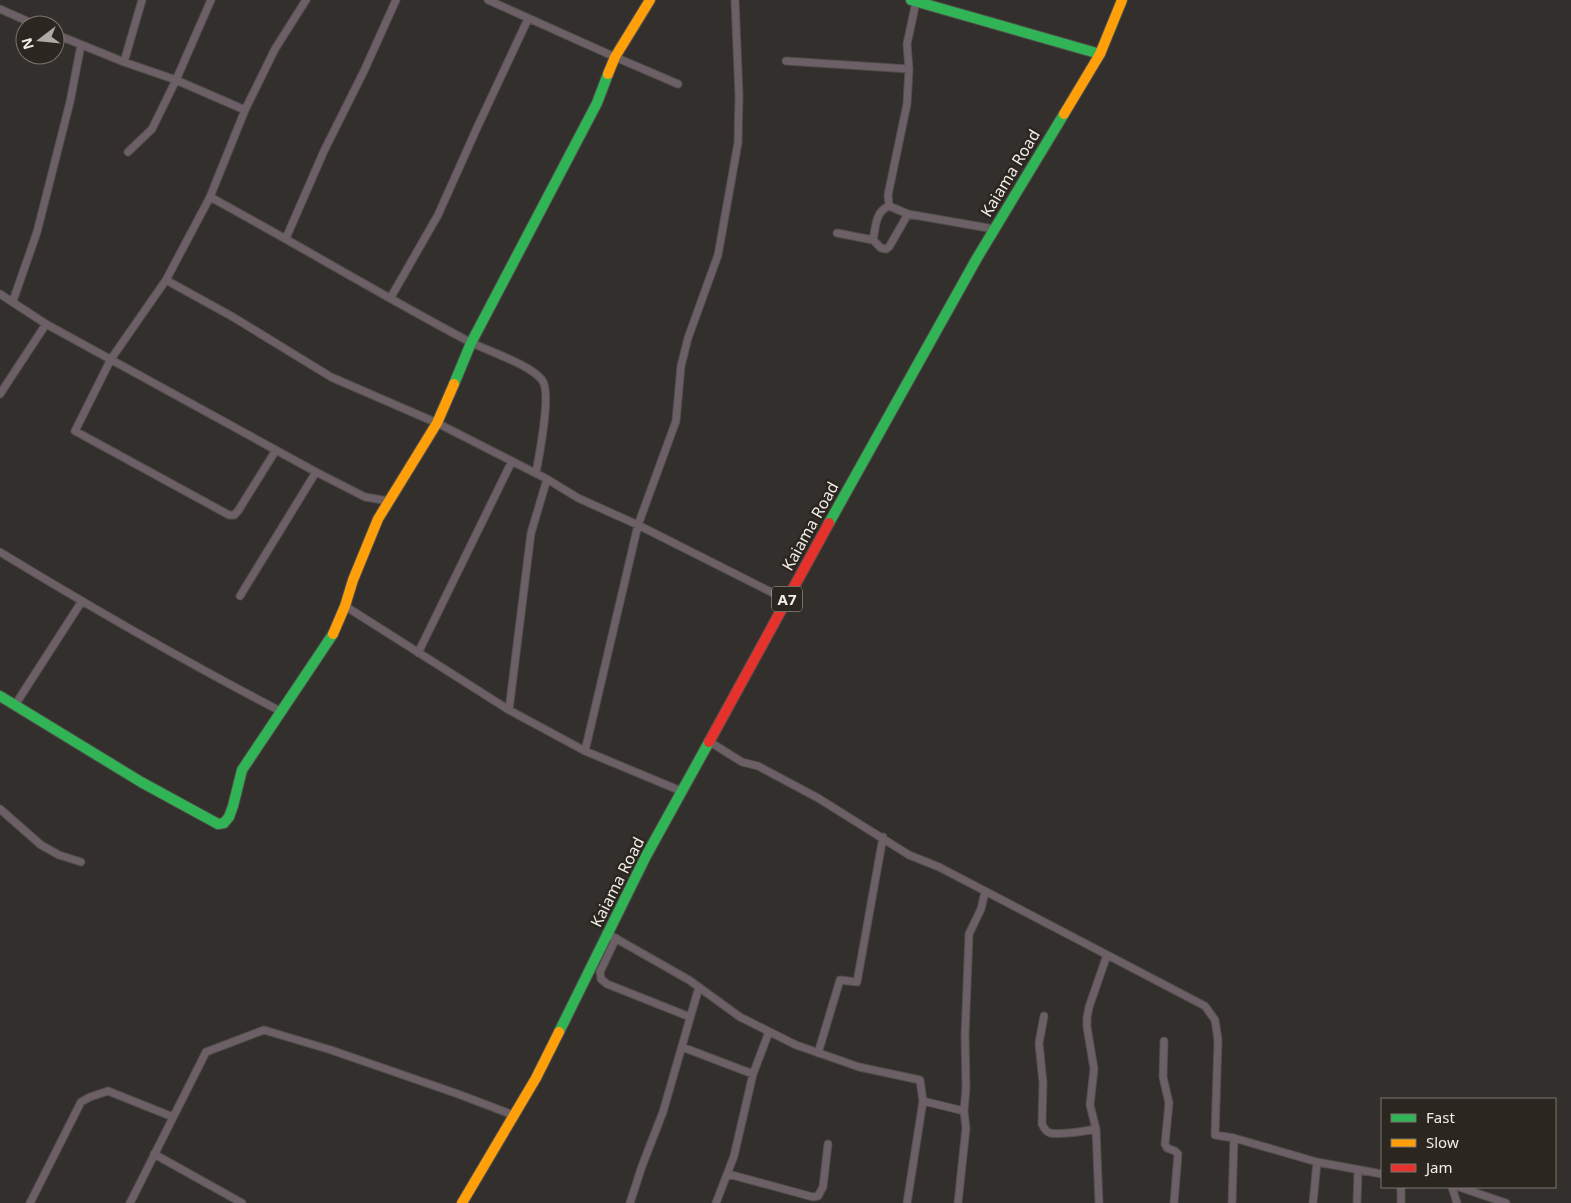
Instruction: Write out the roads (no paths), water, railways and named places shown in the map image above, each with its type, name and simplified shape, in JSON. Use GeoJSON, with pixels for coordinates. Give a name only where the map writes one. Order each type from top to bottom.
{"type":"FeatureCollection","features":[{"type":"Feature","properties":{"kind":"main road"},"geometry":{"type":"LineString","coordinates":[[0,696],[141,782],[218,824],[224,823],[234,806],[242,770],[335,630],[378,519],[436,424],[471,343],[597,102],[615,58],[650,0]]}},
{"type":"Feature","properties":{"kind":"main road","name":"Kaiama Road"},"geometry":{"type":"LineString","coordinates":[[462,1203],[536,1078],[612,936],[646,856],[922,353],[994,229],[1100,54],[1122,0]]}},
{"type":"Feature","properties":{"kind":"main road"},"geometry":{"type":"LineString","coordinates":[[913,1],[940,4],[1100,54]]}},
{"type":"Feature","properties":{"kind":"street"},"geometry":{"type":"LineString","coordinates":[[124,62],[142,0]]}},
{"type":"Feature","properties":{"kind":"street"},"geometry":{"type":"LineString","coordinates":[[128,152],[152,129],[211,0]]}},
{"type":"Feature","properties":{"kind":"street"},"geometry":{"type":"LineString","coordinates":[[276,450],[238,511],[234,515],[229,516],[75,431],[111,359],[166,280],[210,197],[245,110],[275,49],[306,0]]}},
{"type":"Feature","properties":{"kind":"street"},"geometry":{"type":"LineString","coordinates":[[286,238],[324,151],[364,71],[396,0]]}},
{"type":"Feature","properties":{"kind":"street"},"geometry":{"type":"LineString","coordinates":[[488,0],[615,58],[678,84]]}},
{"type":"Feature","properties":{"kind":"street"},"geometry":{"type":"LineString","coordinates":[[585,751],[638,525],[676,421],[681,366],[688,338],[718,255],[738,143],[740,96],[736,0]]}},
{"type":"Feature","properties":{"kind":"street"},"geometry":{"type":"LineString","coordinates":[[890,206],[888,195],[907,104],[909,69],[907,44],[913,1]]}},
{"type":"Feature","properties":{"kind":"street"},"geometry":{"type":"LineString","coordinates":[[0,9],[15,16]]}},
{"type":"Feature","properties":{"kind":"street"},"geometry":{"type":"LineString","coordinates":[[391,298],[438,215],[528,19]]}},
{"type":"Feature","properties":{"kind":"street"},"geometry":{"type":"LineString","coordinates":[[65,38],[176,80],[245,110]]}},
{"type":"Feature","properties":{"kind":"street"},"geometry":{"type":"LineString","coordinates":[[13,301],[37,232],[70,102],[80,45]]}},
{"type":"Feature","properties":{"kind":"street"},"geometry":{"type":"LineString","coordinates":[[786,61],[909,69]]}},
{"type":"Feature","properties":{"kind":"street"},"geometry":{"type":"LineString","coordinates":[[210,197],[471,343],[518,363],[541,378],[546,389],[543,435],[536,473]]}},
{"type":"Feature","properties":{"kind":"street"},"geometry":{"type":"LineString","coordinates":[[890,206],[908,214],[994,229]]}},
{"type":"Feature","properties":{"kind":"street"},"geometry":{"type":"LineString","coordinates":[[874,240],[878,216],[882,210],[890,206]]}},
{"type":"Feature","properties":{"kind":"street"},"geometry":{"type":"LineString","coordinates":[[837,233],[874,240],[881,248],[886,249],[908,214]]}},
{"type":"Feature","properties":{"kind":"street"},"geometry":{"type":"LineString","coordinates":[[166,280],[233,317],[331,377],[436,424],[547,478],[578,498],[638,525],[787,600]]}},
{"type":"Feature","properties":{"kind":"street"},"geometry":{"type":"LineString","coordinates":[[0,294],[46,324],[316,472],[365,496],[389,501]]}},
{"type":"Feature","properties":{"kind":"street"},"geometry":{"type":"LineString","coordinates":[[0,394],[46,324]]}},
{"type":"Feature","properties":{"kind":"street"},"geometry":{"type":"LineString","coordinates":[[418,653],[512,461]]}},
{"type":"Feature","properties":{"kind":"street"},"geometry":{"type":"LineString","coordinates":[[240,596],[316,472]]}},
{"type":"Feature","properties":{"kind":"street"},"geometry":{"type":"LineString","coordinates":[[508,710],[531,533],[547,478]]}},
{"type":"Feature","properties":{"kind":"street"},"geometry":{"type":"LineString","coordinates":[[0,552],[193,664],[282,712]]}},
{"type":"Feature","properties":{"kind":"street"},"geometry":{"type":"LineString","coordinates":[[15,705],[82,601]]}},
{"type":"Feature","properties":{"kind":"street"},"geometry":{"type":"LineString","coordinates":[[345,606],[508,710],[585,751],[682,791]]}},
{"type":"Feature","properties":{"kind":"street"},"geometry":{"type":"LineString","coordinates":[[710,742],[742,762],[758,766],[818,798],[909,855],[939,867],[1204,1006],[1215,1020],[1218,1040],[1215,1135],[1234,1138],[1317,1162],[1381,1174]]}},
{"type":"Feature","properties":{"kind":"street"},"geometry":{"type":"LineString","coordinates":[[0,809],[41,845],[59,855],[81,862]]}},
{"type":"Feature","properties":{"kind":"street"},"geometry":{"type":"LineString","coordinates":[[818,1054],[840,980],[857,982],[882,838]]}},
{"type":"Feature","properties":{"kind":"street"},"geometry":{"type":"LineString","coordinates":[[958,1203],[966,1128],[964,1111],[966,1088],[965,1026],[970,934],[981,909],[985,892]]}},
{"type":"Feature","properties":{"kind":"street"},"geometry":{"type":"LineString","coordinates":[[690,1017],[607,984],[601,979],[600,972],[612,936],[689,980],[740,1017],[796,1045],[858,1067],[920,1080],[922,1102],[907,1203]]}},
{"type":"Feature","properties":{"kind":"street"},"geometry":{"type":"LineString","coordinates":[[1099,1203],[1096,1128],[1090,1105],[1094,1068],[1087,1027],[1091,1002],[1107,955]]}},
{"type":"Feature","properties":{"kind":"street"},"geometry":{"type":"LineString","coordinates":[[630,1203],[663,1112],[699,988]]}},
{"type":"Feature","properties":{"kind":"street"},"geometry":{"type":"LineString","coordinates":[[1044,1016],[1039,1043],[1043,1083],[1042,1124],[1044,1130],[1050,1133],[1079,1132],[1096,1128]]}},
{"type":"Feature","properties":{"kind":"street"},"geometry":{"type":"LineString","coordinates":[[130,1203],[206,1052],[264,1030],[331,1050],[513,1115]]}},
{"type":"Feature","properties":{"kind":"street"},"geometry":{"type":"LineString","coordinates":[[716,1203],[728,1174],[753,1074],[769,1032]]}},
{"type":"Feature","properties":{"kind":"street"},"geometry":{"type":"LineString","coordinates":[[1164,1041],[1162,1077],[1169,1103],[1165,1144],[1167,1148],[1178,1154],[1174,1203]]}},
{"type":"Feature","properties":{"kind":"street"},"geometry":{"type":"LineString","coordinates":[[682,1047],[753,1074]]}},
{"type":"Feature","properties":{"kind":"street"},"geometry":{"type":"LineString","coordinates":[[30,1203],[81,1102],[108,1091],[173,1117]]}},
{"type":"Feature","properties":{"kind":"street"},"geometry":{"type":"LineString","coordinates":[[922,1102],[964,1111]]}},
{"type":"Feature","properties":{"kind":"street"},"geometry":{"type":"LineString","coordinates":[[1232,1203],[1234,1138]]}},
{"type":"Feature","properties":{"kind":"street"},"geometry":{"type":"LineString","coordinates":[[728,1174],[813,1197],[818,1196],[823,1187],[828,1144]]}},
{"type":"Feature","properties":{"kind":"street"},"geometry":{"type":"LineString","coordinates":[[154,1154],[242,1203]]}},
{"type":"Feature","properties":{"kind":"street"},"geometry":{"type":"LineString","coordinates":[[1313,1203],[1317,1162]]}},
{"type":"Feature","properties":{"kind":"street"},"geometry":{"type":"LineString","coordinates":[[1357,1203],[1358,1170]]}},
{"type":"Feature","properties":{"kind":"street"},"geometry":{"type":"LineString","coordinates":[[1401,1188],[1401,1203]]}},
{"type":"Feature","properties":{"kind":"street"},"geometry":{"type":"LineString","coordinates":[[1452,1188],[1457,1203]]}},
{"type":"Feature","properties":{"kind":"street"},"geometry":{"type":"LineString","coordinates":[[1462,1188],[1506,1203]]}},
{"type":"Feature","properties":{"kind":"street"},"geometry":{"type":"LineString","coordinates":[[1478,1203],[1480,1194]]}}]}
